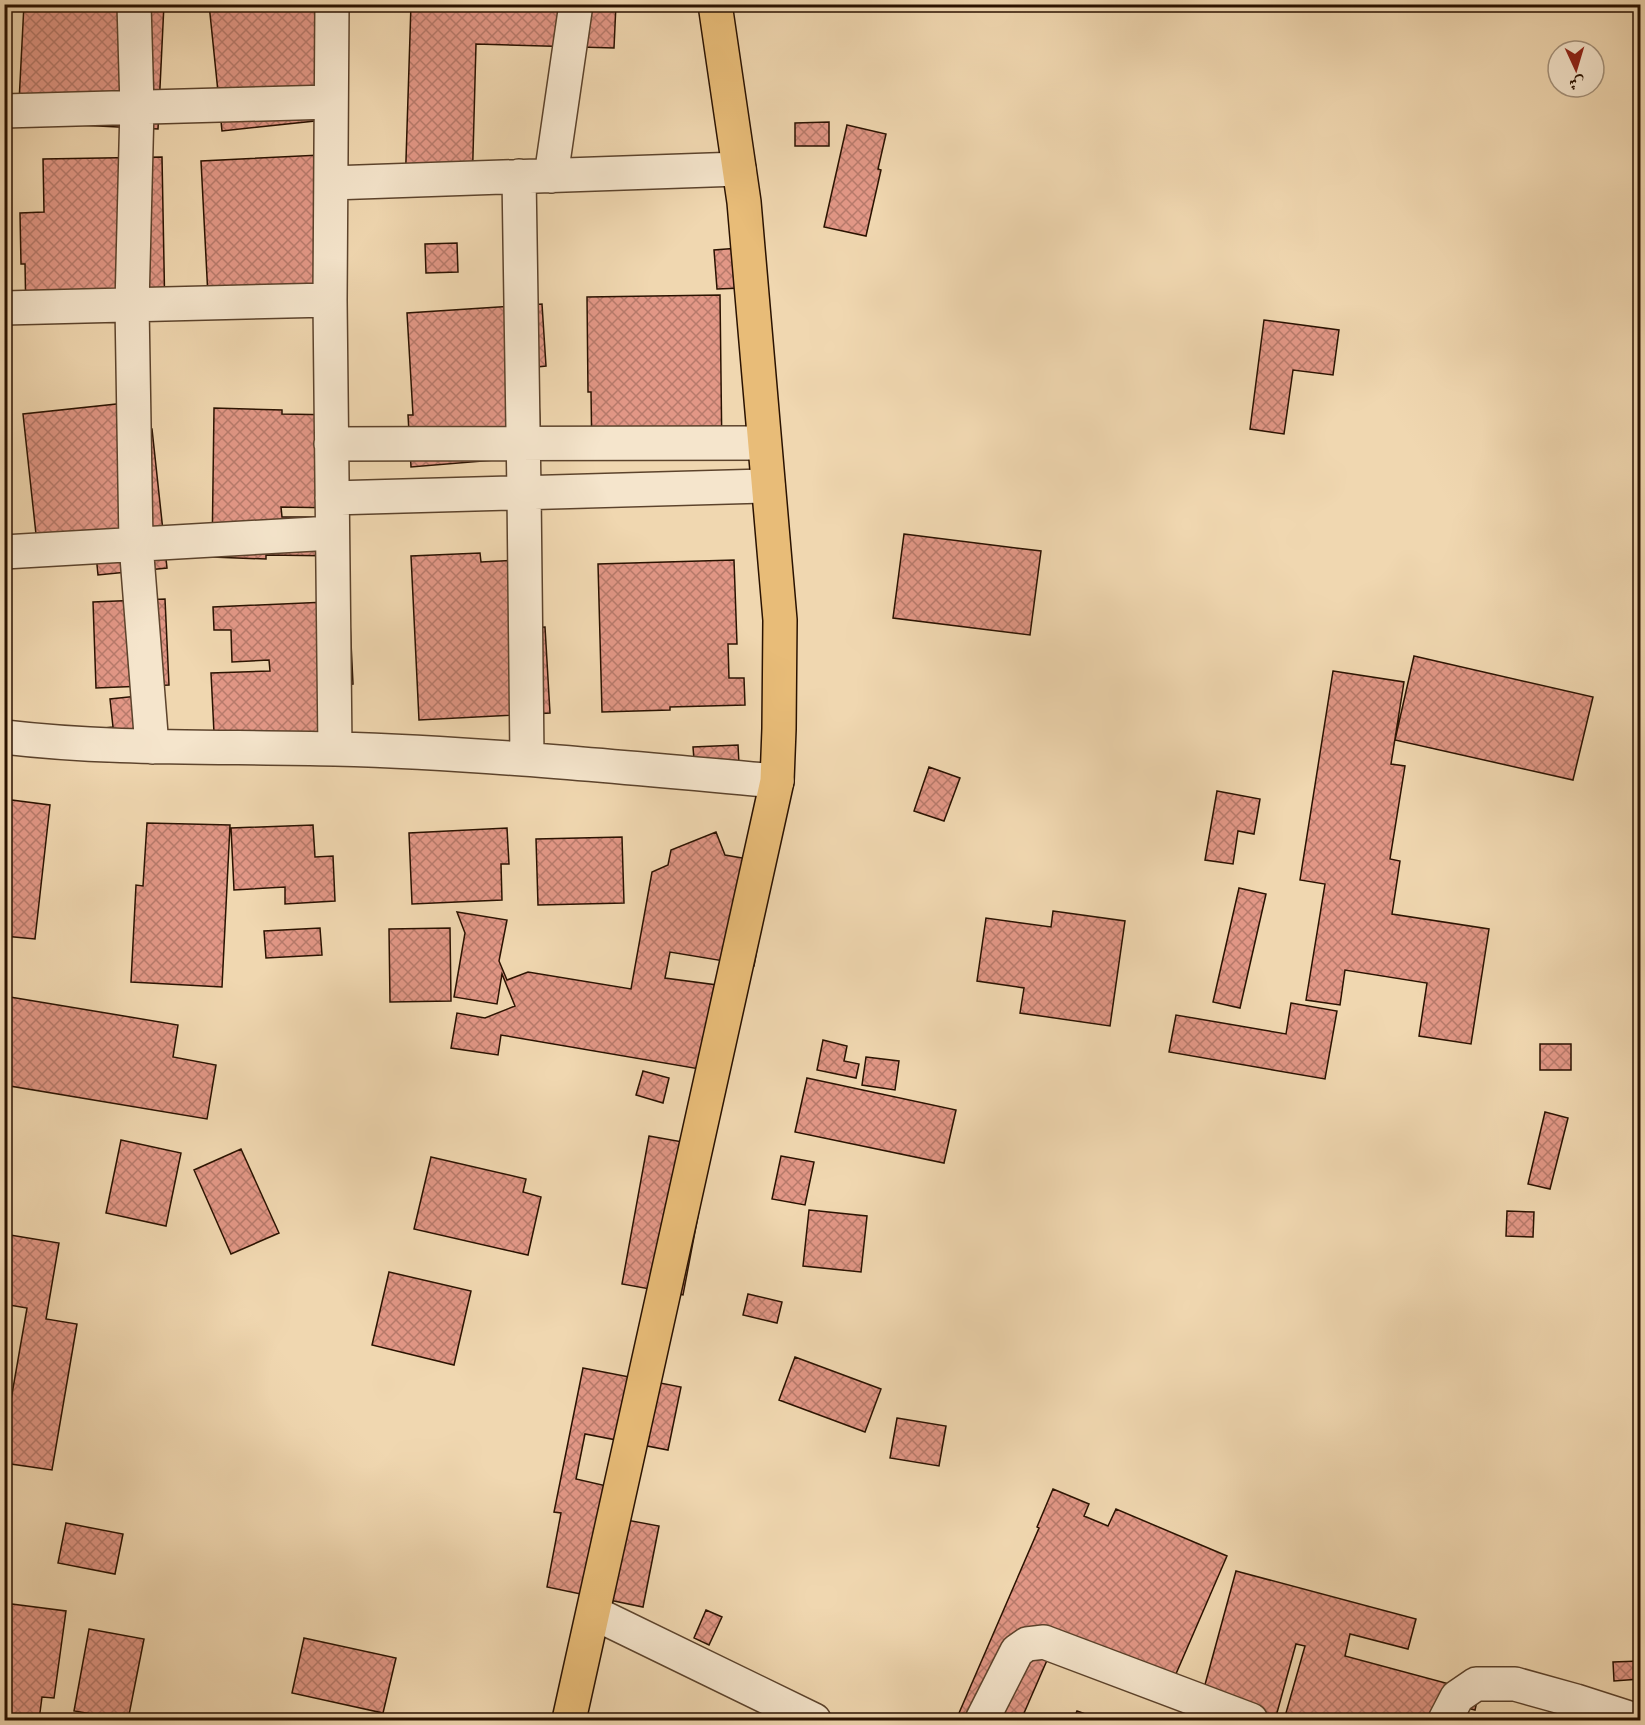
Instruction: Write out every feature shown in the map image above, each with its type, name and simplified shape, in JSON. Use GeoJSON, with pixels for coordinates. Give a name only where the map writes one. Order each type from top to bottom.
{"type":"FeatureCollection","features":[{"type":"Feature","properties":{"kind":"main road"},"geometry":{"type":"LineString","coordinates":[[569,1720],[777,781],[780,620],[744,202],[715,4]]}},
{"type":"Feature","properties":{"kind":"street"},"geometry":{"type":"LineString","coordinates":[[134,4],[137,107],[132,305],[136,544],[152,747]]}},
{"type":"Feature","properties":{"kind":"street"},"geometry":{"type":"LineString","coordinates":[[332,4],[330,300],[335,749]]}},
{"type":"Feature","properties":{"kind":"street"},"geometry":{"type":"LineString","coordinates":[[551,176],[576,4]]}},
{"type":"Feature","properties":{"kind":"street"},"geometry":{"type":"LineString","coordinates":[[4,111],[332,102]]}},
{"type":"Feature","properties":{"kind":"street"},"geometry":{"type":"LineString","coordinates":[[331,183],[739,169]]}},
{"type":"Feature","properties":{"kind":"street"},"geometry":{"type":"LineString","coordinates":[[519,176],[527,758]]}},
{"type":"Feature","properties":{"kind":"street"},"geometry":{"type":"LineString","coordinates":[[4,308],[330,300]]}},
{"type":"Feature","properties":{"kind":"street"},"geometry":{"type":"LineString","coordinates":[[331,444],[764,443]]}},
{"type":"Feature","properties":{"kind":"street"},"geometry":{"type":"LineString","coordinates":[[332,498],[768,486]]}},
{"type":"Feature","properties":{"kind":"street"},"geometry":{"type":"LineString","coordinates":[[4,552],[332,532]]}},
{"type":"Feature","properties":{"kind":"street"},"geometry":{"type":"LineString","coordinates":[[6,735],[152,747],[335,749],[527,758],[777,781]]}},
{"type":"Feature","properties":{"kind":"street"},"geometry":{"type":"LineString","coordinates":[[594,1613],[814,1720]]}},
{"type":"Feature","properties":{"kind":"street"},"geometry":{"type":"LineString","coordinates":[[982,1720],[1017,1651],[1027,1644],[1044,1641],[1251,1720]]}},
{"type":"Feature","properties":{"kind":"street"},"geometry":{"type":"LineString","coordinates":[[1445,1720],[1457,1697],[1476,1684],[1515,1684],[1635,1720]]}},
{"type":"Feature","properties":{"kind":"building"},"geometry":{"type":"Polygon","coordinates":[[[24,4],[164,4],[158,129],[18,122],[24,4]]]}},
{"type":"Feature","properties":{"kind":"building"},"geometry":{"type":"Polygon","coordinates":[[[209,4],[315,4],[343,118],[222,131],[209,4]]]}},
{"type":"Feature","properties":{"kind":"building"},"geometry":{"type":"Polygon","coordinates":[[[411,4],[616,4],[614,48],[476,44],[472,192],[405,191],[411,4]]]}},
{"type":"Feature","properties":{"kind":"building"},"geometry":{"type":"Polygon","coordinates":[[[829,122],[829,146],[795,146],[795,123],[829,122]]]}},
{"type":"Feature","properties":{"kind":"building"},"geometry":{"type":"Polygon","coordinates":[[[847,125],[886,134],[878,169],[881,170],[866,236],[824,227],[847,125]]]}},
{"type":"Feature","properties":{"kind":"building"},"geometry":{"type":"Polygon","coordinates":[[[341,154],[343,309],[209,316],[201,161],[341,154]]]}},
{"type":"Feature","properties":{"kind":"building"},"geometry":{"type":"Polygon","coordinates":[[[162,157],[165,317],[26,319],[25,264],[21,264],[20,213],[44,212],[43,159],[162,157]]]}},
{"type":"Feature","properties":{"kind":"building"},"geometry":{"type":"Polygon","coordinates":[[[457,243],[458,272],[426,273],[425,244],[457,243]]]}},
{"type":"Feature","properties":{"kind":"building"},"geometry":{"type":"Polygon","coordinates":[[[739,248],[742,288],[717,289],[714,250],[739,248]]]}},
{"type":"Feature","properties":{"kind":"building"},"geometry":{"type":"Polygon","coordinates":[[[720,295],[722,458],[592,460],[591,392],[588,392],[587,297],[720,295]]]}},
{"type":"Feature","properties":{"kind":"building"},"geometry":{"type":"Polygon","coordinates":[[[542,304],[546,366],[537,367],[542,456],[411,467],[408,415],[413,415],[407,313],[542,304]]]}},
{"type":"Feature","properties":{"kind":"building"},"geometry":{"type":"Polygon","coordinates":[[[1264,320],[1339,330],[1333,375],[1293,370],[1284,434],[1250,429],[1264,320]]]}},
{"type":"Feature","properties":{"kind":"building"},"geometry":{"type":"Polygon","coordinates":[[[145,401],[120,432],[152,429],[167,568],[98,575],[96,555],[39,562],[23,414],[145,401]]]}},
{"type":"Feature","properties":{"kind":"building"},"geometry":{"type":"Polygon","coordinates":[[[214,408],[282,410],[282,414],[339,415],[338,508],[281,507],[282,517],[340,517],[339,556],[266,555],[266,559],[212,557],[214,408]]]}},
{"type":"Feature","properties":{"kind":"building"},"geometry":{"type":"Polygon","coordinates":[[[904,534],[1041,551],[1030,635],[893,618],[904,534]]]}},
{"type":"Feature","properties":{"kind":"building"},"geometry":{"type":"Polygon","coordinates":[[[480,553],[481,562],[536,559],[518,628],[545,627],[550,713],[419,720],[411,556],[480,553]]]}},
{"type":"Feature","properties":{"kind":"building"},"geometry":{"type":"Polygon","coordinates":[[[734,560],[737,644],[728,644],[729,678],[744,678],[745,705],[602,712],[598,564],[734,560]]]}},
{"type":"Feature","properties":{"kind":"building"},"geometry":{"type":"Polygon","coordinates":[[[165,599],[169,685],[96,688],[93,602],[165,599]]]}},
{"type":"Feature","properties":{"kind":"building"},"geometry":{"type":"Polygon","coordinates":[[[349,601],[353,684],[320,686],[343,748],[215,753],[211,673],[270,671],[269,660],[232,662],[231,630],[214,630],[213,607],[349,601]]]}},
{"type":"Feature","properties":{"kind":"building"},"geometry":{"type":"Polygon","coordinates":[[[1414,656],[1593,697],[1573,780],[1395,740],[1414,656]]]}},
{"type":"Feature","properties":{"kind":"building"},"geometry":{"type":"Polygon","coordinates":[[[1333,671],[1404,682],[1391,764],[1405,766],[1390,859],[1400,861],[1392,914],[1489,929],[1471,1044],[1419,1036],[1427,983],[1345,970],[1340,1005],[1306,1000],[1325,884],[1300,880],[1333,671]]]}},
{"type":"Feature","properties":{"kind":"building"},"geometry":{"type":"Polygon","coordinates":[[[138,696],[159,753],[96,729],[113,727],[110,699],[138,696]]]}},
{"type":"Feature","properties":{"kind":"building"},"geometry":{"type":"Polygon","coordinates":[[[738,745],[740,783],[696,785],[693,747],[738,745]]]}},
{"type":"Feature","properties":{"kind":"building"},"geometry":{"type":"Polygon","coordinates":[[[929,767],[960,778],[944,821],[914,811],[929,767]]]}},
{"type":"Feature","properties":{"kind":"building"},"geometry":{"type":"Polygon","coordinates":[[[1217,791],[1260,799],[1254,834],[1238,831],[1233,864],[1205,860],[1217,791]]]}},
{"type":"Feature","properties":{"kind":"building"},"geometry":{"type":"Polygon","coordinates":[[[4,799],[50,805],[35,939],[4,936],[4,799]]]}},
{"type":"Feature","properties":{"kind":"building"},"geometry":{"type":"Polygon","coordinates":[[[147,823],[230,825],[222,987],[131,982],[136,885],[143,886],[147,823]]]}},
{"type":"Feature","properties":{"kind":"building"},"geometry":{"type":"Polygon","coordinates":[[[313,825],[315,857],[333,856],[335,901],[285,904],[285,887],[234,890],[231,828],[313,825]]]}},
{"type":"Feature","properties":{"kind":"building"},"geometry":{"type":"Polygon","coordinates":[[[507,828],[509,864],[501,864],[502,900],[412,904],[409,833],[507,828]]]}},
{"type":"Feature","properties":{"kind":"building"},"geometry":{"type":"Polygon","coordinates":[[[716,832],[725,855],[772,863],[754,966],[670,952],[665,978],[732,987],[717,1072],[501,1035],[498,1055],[451,1048],[457,1013],[485,1018],[515,1006],[502,974],[497,1004],[454,997],[465,933],[457,912],[507,920],[499,961],[507,980],[528,972],[631,989],[652,872],[668,865],[671,850],[716,832]]]}},
{"type":"Feature","properties":{"kind":"building"},"geometry":{"type":"Polygon","coordinates":[[[622,837],[624,903],[538,905],[536,839],[622,837]]]}},
{"type":"Feature","properties":{"kind":"building"},"geometry":{"type":"Polygon","coordinates":[[[1239,888],[1266,894],[1240,1008],[1213,1002],[1239,888]]]}},
{"type":"Feature","properties":{"kind":"building"},"geometry":{"type":"Polygon","coordinates":[[[1053,911],[1125,921],[1110,1026],[1020,1013],[1024,988],[977,981],[986,918],[1051,927],[1053,911]]]}},
{"type":"Feature","properties":{"kind":"building"},"geometry":{"type":"Polygon","coordinates":[[[320,928],[322,955],[266,958],[264,931],[320,928]]]}},
{"type":"Feature","properties":{"kind":"building"},"geometry":{"type":"Polygon","coordinates":[[[450,928],[451,1001],[390,1002],[389,929],[450,928]]]}},
{"type":"Feature","properties":{"kind":"building"},"geometry":{"type":"Polygon","coordinates":[[[4,996],[178,1025],[173,1057],[216,1065],[207,1119],[4,1085],[4,996]]]}},
{"type":"Feature","properties":{"kind":"building"},"geometry":{"type":"Polygon","coordinates":[[[1291,1003],[1337,1011],[1325,1079],[1169,1052],[1176,1015],[1286,1034],[1291,1003]]]}},
{"type":"Feature","properties":{"kind":"building"},"geometry":{"type":"Polygon","coordinates":[[[823,1040],[847,1046],[844,1061],[859,1064],[856,1078],[817,1070],[823,1040]]]}},
{"type":"Feature","properties":{"kind":"building"},"geometry":{"type":"Polygon","coordinates":[[[1540,1044],[1571,1044],[1571,1070],[1540,1070],[1540,1044]]]}},
{"type":"Feature","properties":{"kind":"building"},"geometry":{"type":"Polygon","coordinates":[[[866,1057],[899,1061],[895,1090],[862,1085],[866,1057]]]}},
{"type":"Feature","properties":{"kind":"building"},"geometry":{"type":"Polygon","coordinates":[[[643,1071],[669,1078],[663,1103],[636,1095],[643,1071]]]}},
{"type":"Feature","properties":{"kind":"building"},"geometry":{"type":"Polygon","coordinates":[[[807,1078],[956,1110],[944,1163],[795,1132],[807,1078]]]}},
{"type":"Feature","properties":{"kind":"building"},"geometry":{"type":"Polygon","coordinates":[[[1545,1112],[1568,1118],[1550,1189],[1528,1184],[1545,1112]]]}},
{"type":"Feature","properties":{"kind":"building"},"geometry":{"type":"Polygon","coordinates":[[[649,1136],[711,1147],[683,1295],[622,1284],[649,1136]]]}},
{"type":"Feature","properties":{"kind":"building"},"geometry":{"type":"Polygon","coordinates":[[[121,1140],[181,1153],[166,1226],[106,1213],[121,1140]]]}},
{"type":"Feature","properties":{"kind":"building"},"geometry":{"type":"Polygon","coordinates":[[[241,1149],[279,1233],[231,1254],[194,1170],[241,1149]]]}},
{"type":"Feature","properties":{"kind":"building"},"geometry":{"type":"Polygon","coordinates":[[[781,1156],[814,1162],[805,1205],[772,1199],[781,1156]]]}},
{"type":"Feature","properties":{"kind":"building"},"geometry":{"type":"Polygon","coordinates":[[[431,1157],[526,1179],[523,1192],[541,1197],[528,1255],[414,1229],[431,1157]]]}},
{"type":"Feature","properties":{"kind":"building"},"geometry":{"type":"Polygon","coordinates":[[[809,1210],[867,1216],[861,1272],[803,1266],[809,1210]]]}},
{"type":"Feature","properties":{"kind":"building"},"geometry":{"type":"Polygon","coordinates":[[[1507,1211],[1534,1212],[1533,1237],[1506,1236],[1507,1211]]]}},
{"type":"Feature","properties":{"kind":"building"},"geometry":{"type":"Polygon","coordinates":[[[4,1234],[59,1243],[46,1319],[77,1324],[52,1470],[4,1463],[4,1440],[27,1308],[4,1304],[4,1234]]]}},
{"type":"Feature","properties":{"kind":"building"},"geometry":{"type":"Polygon","coordinates":[[[389,1272],[471,1291],[454,1365],[372,1345],[389,1272]]]}},
{"type":"Feature","properties":{"kind":"building"},"geometry":{"type":"Polygon","coordinates":[[[748,1294],[782,1302],[777,1323],[743,1315],[748,1294]]]}},
{"type":"Feature","properties":{"kind":"building"},"geometry":{"type":"Polygon","coordinates":[[[795,1357],[881,1389],[865,1432],[779,1400],[795,1357]]]}},
{"type":"Feature","properties":{"kind":"building"},"geometry":{"type":"Polygon","coordinates":[[[583,1368],[681,1387],[668,1450],[585,1434],[576,1479],[611,1487],[605,1516],[659,1526],[643,1607],[547,1587],[561,1513],[554,1512],[583,1368]]]}},
{"type":"Feature","properties":{"kind":"building"},"geometry":{"type":"Polygon","coordinates":[[[897,1418],[946,1426],[939,1466],[890,1458],[897,1418]]]}},
{"type":"Feature","properties":{"kind":"building"},"geometry":{"type":"Polygon","coordinates":[[[1053,1489],[1089,1504],[1084,1516],[1108,1526],[1116,1509],[1227,1556],[1169,1690],[1055,1642],[1021,1720],[956,1720],[1039,1528],[1037,1527],[1053,1489]]]}},
{"type":"Feature","properties":{"kind":"building"},"geometry":{"type":"Polygon","coordinates":[[[66,1523],[123,1534],[115,1574],[58,1563],[66,1523]]]}},
{"type":"Feature","properties":{"kind":"building"},"geometry":{"type":"Polygon","coordinates":[[[1236,1571],[1416,1619],[1408,1649],[1350,1634],[1345,1656],[1479,1692],[1475,1710],[1449,1703],[1444,1720],[1284,1720],[1305,1646],[1296,1644],[1275,1720],[1266,1720],[1200,1703],[1236,1571]]]}},
{"type":"Feature","properties":{"kind":"building"},"geometry":{"type":"Polygon","coordinates":[[[4,1603],[66,1611],[54,1698],[42,1697],[39,1720],[4,1720],[4,1603]]]}},
{"type":"Feature","properties":{"kind":"building"},"geometry":{"type":"Polygon","coordinates":[[[706,1610],[722,1617],[709,1645],[694,1638],[706,1610]]]}},
{"type":"Feature","properties":{"kind":"building"},"geometry":{"type":"Polygon","coordinates":[[[89,1629],[144,1639],[128,1720],[74,1711],[89,1629]]]}},
{"type":"Feature","properties":{"kind":"building"},"geometry":{"type":"Polygon","coordinates":[[[304,1638],[396,1658],[383,1713],[292,1693],[304,1638]]]}},
{"type":"Feature","properties":{"kind":"building"},"geometry":{"type":"Polygon","coordinates":[[[1640,1661],[1640,1679],[1614,1681],[1613,1662],[1640,1661]]]}},
{"type":"Feature","properties":{"kind":"building"},"geometry":{"type":"Polygon","coordinates":[[[1077,1711],[1102,1720],[1073,1720],[1077,1711]]]}}]}
